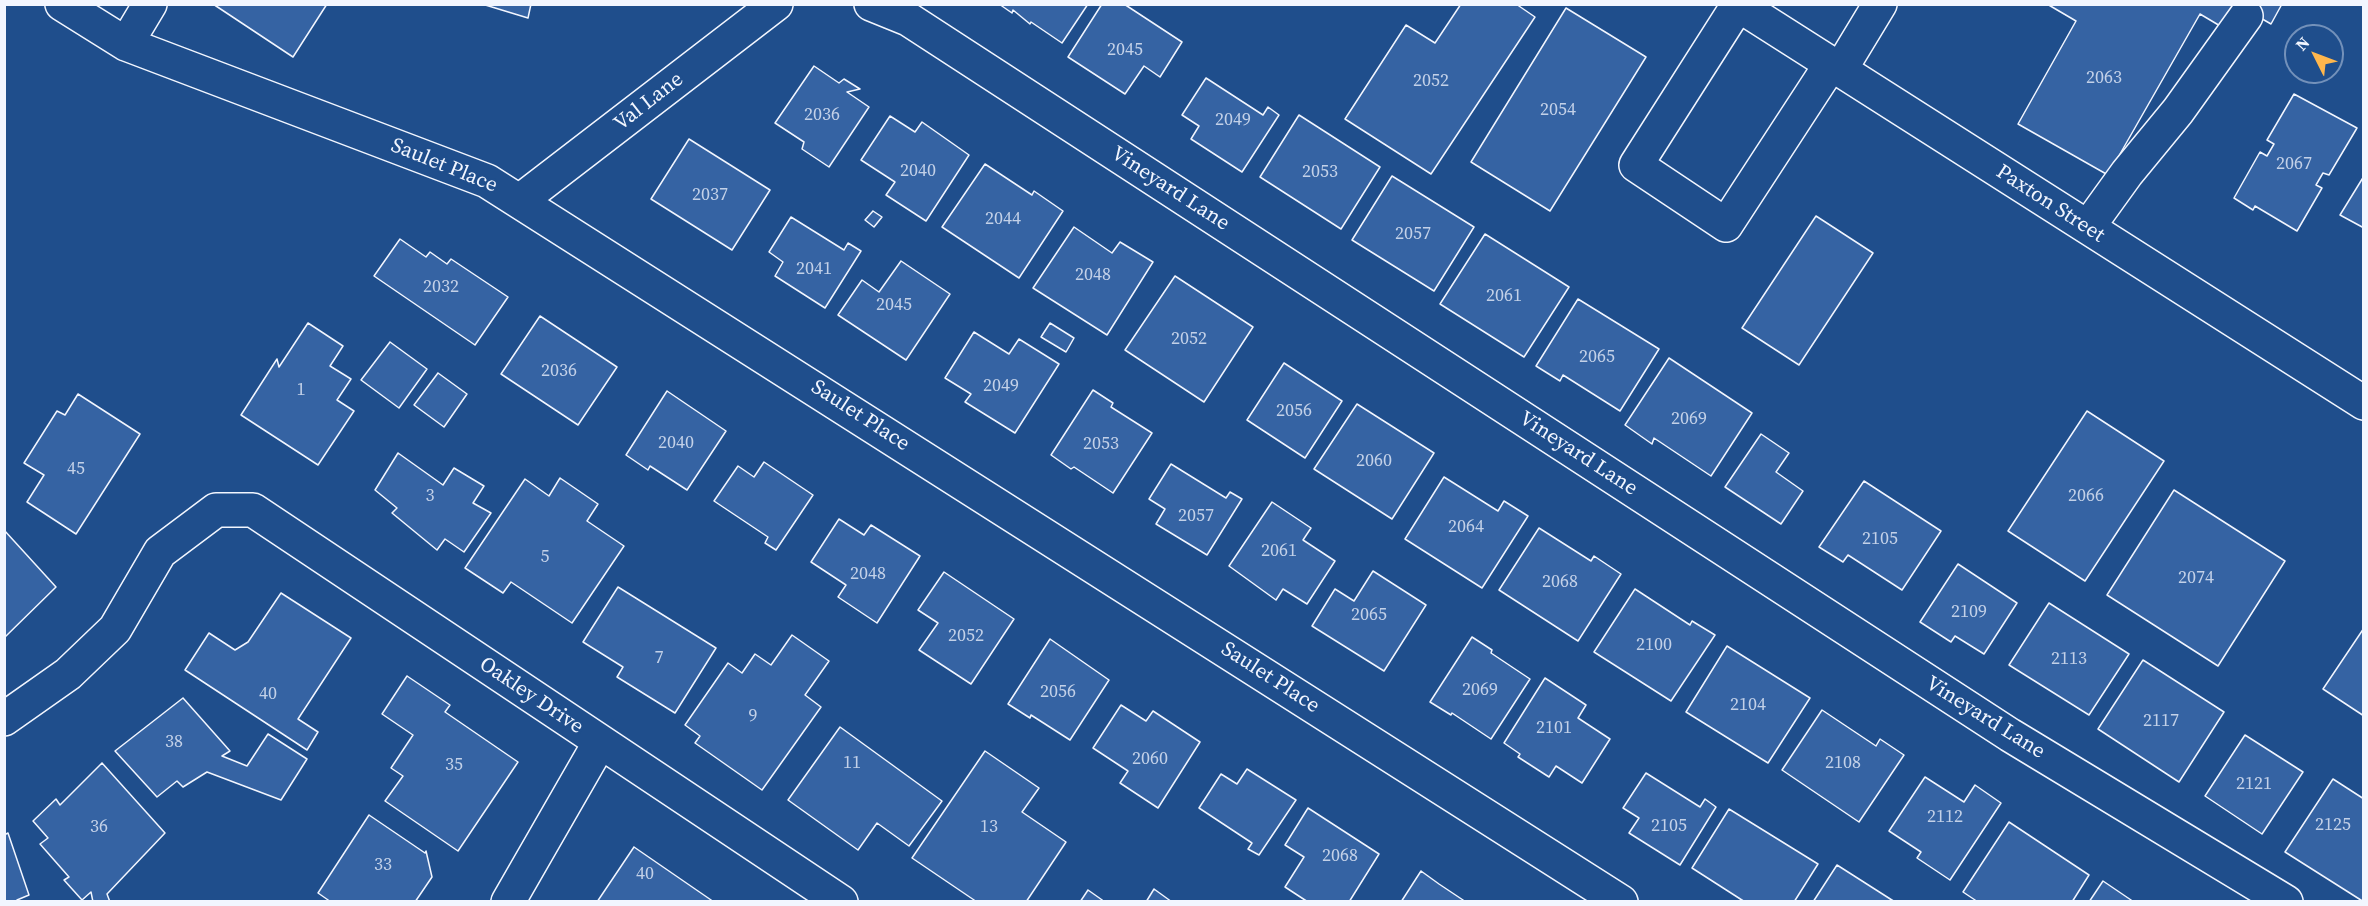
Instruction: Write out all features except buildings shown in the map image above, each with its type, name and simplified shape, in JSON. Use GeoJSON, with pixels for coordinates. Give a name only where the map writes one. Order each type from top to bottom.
{"type":"FeatureCollection","features":[{"type":"Feature","properties":{"kind":"street","name":"Saulet Place"},"geometry":{"type":"LineString","coordinates":[[62,4],[126,45],[488,181],[521,200],[1621,902]]}},
{"type":"Feature","properties":{"kind":"street"},"geometry":{"type":"LineString","coordinates":[[126,45],[150,4]]}},
{"type":"Feature","properties":{"kind":"street","name":"Val Lane"},"geometry":{"type":"LineString","coordinates":[[521,200],[776,4]]}},
{"type":"Feature","properties":{"kind":"street","name":"Vineyard Lane"},"geometry":{"type":"LineString","coordinates":[[871,4],[908,19],[2010,735],[2286,902]]}},
{"type":"Feature","properties":{"kind":"street"},"geometry":{"type":"LineString","coordinates":[[1738,5],[1636,165],[1726,225],[1880,4]]}},
{"type":"Feature","properties":{"kind":"street","name":"Paxton Street"},"geometry":{"type":"LineString","coordinates":[[1738,5],[2364,403]]}},
{"type":"Feature","properties":{"kind":"street"},"geometry":{"type":"LineString","coordinates":[[2088,227],[2127,173],[2178,111],[2246,16]]}},
{"type":"Feature","properties":{"kind":"street","name":"Oakley Drive"},"geometry":{"type":"LineString","coordinates":[[4,719],[68,674],[115,629],[160,552],[216,510],[253,510],[841,902]]}},
{"type":"Feature","properties":{"kind":"street"},"geometry":{"type":"LineString","coordinates":[[508,902],[600,742]]}}]}
